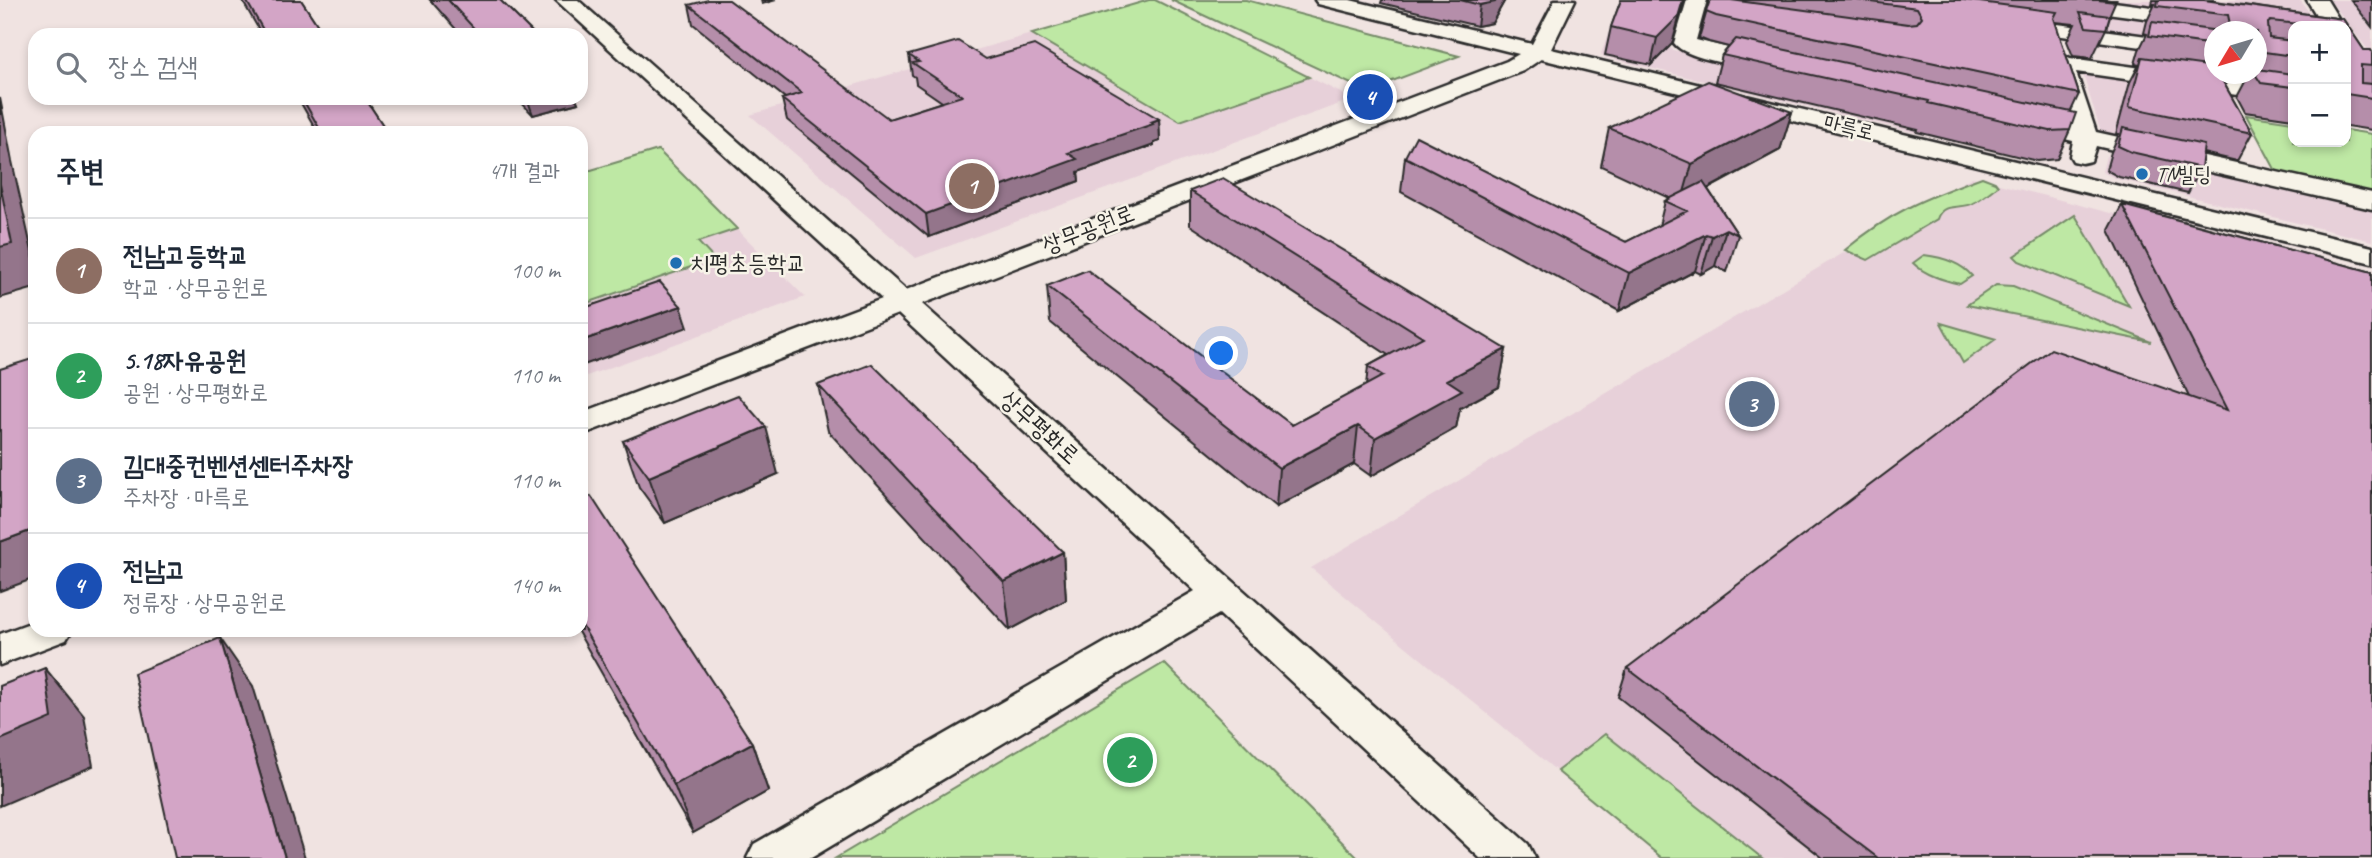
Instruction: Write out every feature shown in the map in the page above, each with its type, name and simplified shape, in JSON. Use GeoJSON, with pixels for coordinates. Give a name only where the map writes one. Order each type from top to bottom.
{"type":"FeatureCollection","features":[{"type":"Feature","properties":{"kind":"street","name":"상무평화로"},"geometry":{"type":"LineString","coordinates":[[566,0],[1223,593],[1512,858]]}},
{"type":"Feature","properties":{"kind":"street","name":"마륵로"},"geometry":{"type":"LineString","coordinates":[[1325,0],[2372,255]]}},
{"type":"Feature","properties":{"kind":"street"},"geometry":{"type":"LineString","coordinates":[[1539,51],[1565,0]]}},
{"type":"Feature","properties":{"kind":"street"},"geometry":{"type":"LineString","coordinates":[[2044,0],[2085,137],[2077,183]]}},
{"type":"Feature","properties":{"kind":"street"},"geometry":{"type":"LineString","coordinates":[[2054,0],[2213,21]]}},
{"type":"Feature","properties":{"kind":"street"},"geometry":{"type":"LineString","coordinates":[[2317,0],[2330,21]]}},
{"type":"Feature","properties":{"kind":"street"},"geometry":{"type":"LineString","coordinates":[[1699,9],[1685,43],[1701,50],[1782,68]]}},
{"type":"Feature","properties":{"kind":"street"},"geometry":{"type":"LineString","coordinates":[[1986,20],[2204,50]]}},
{"type":"Feature","properties":{"kind":"street","name":"상무공원로"},"geometry":{"type":"LineString","coordinates":[[588,422],[1417,105],[1515,66],[1539,51]]}},
{"type":"Feature","properties":{"kind":"street"},"geometry":{"type":"LineString","coordinates":[[2062,63],[2288,95]]}},
{"type":"Feature","properties":{"kind":"street"},"geometry":{"type":"LineString","coordinates":[[2216,86],[2227,110]]}},
{"type":"Feature","properties":{"kind":"street"},"geometry":{"type":"LineString","coordinates":[[2004,118],[2372,201]]}},
{"type":"Feature","properties":{"kind":"street"},"geometry":{"type":"LineString","coordinates":[[2252,155],[2264,177]]}},
{"type":"Feature","properties":{"kind":"street"},"geometry":{"type":"LineString","coordinates":[[770,858],[1223,593]]}},
{"type":"Feature","properties":{"kind":"street"},"geometry":{"type":"LineString","coordinates":[[0,650],[34,637]]}},
{"type":"Feature","properties":{"kind":"shaded area"},"geometry":{"type":"Polygon","coordinates":[[[1155,0],[1353,99],[916,258],[750,115],[1155,0]]]}},
{"type":"Feature","properties":{"kind":"shaded area"},"geometry":{"type":"Polygon","coordinates":[[[1620,0],[1681,0],[1666,45],[1673,50],[1985,121],[1973,147],[1605,57],[1601,54],[1620,0]]]}},
{"type":"Feature","properties":{"kind":"shaded area"},"geometry":{"type":"Polygon","coordinates":[[[2077,0],[2300,0],[2315,21],[2288,21],[2288,25],[2077,0]]]}},
{"type":"Feature","properties":{"kind":"shaded area"},"geometry":{"type":"Polygon","coordinates":[[[2330,0],[2372,0],[2372,55],[2351,28],[2351,21],[2346,21],[2330,0]]]}},
{"type":"Feature","properties":{"kind":"shaded area"},"geometry":{"type":"Polygon","coordinates":[[[2075,6],[2204,25],[2204,44],[2083,27],[2075,6]]]}},
{"type":"Feature","properties":{"kind":"shaded area"},"geometry":{"type":"Polygon","coordinates":[[[2083,74],[2194,88],[2238,158],[2223,162],[2111,139],[2101,133],[2083,74]]]}},
{"type":"Feature","properties":{"kind":"shaded area","name":"치평초등학교"},"geometry":{"type":"Polygon","coordinates":[[[658,150],[805,297],[588,375],[588,171],[658,150]]]}},
{"type":"Feature","properties":{"kind":"shaded area"},"geometry":{"type":"Polygon","coordinates":[[[2123,154],[2372,209],[2372,241],[2117,179],[2102,172],[2106,156],[2123,154]]]}},
{"type":"Feature","properties":{"kind":"shaded area"},"geometry":{"type":"Polygon","coordinates":[[[1972,177],[2344,274],[2372,858],[1662,858],[1311,568],[1972,177]]]}},
{"type":"Feature","properties":{"kind":"green space"},"geometry":{"type":"Polygon","coordinates":[[[1155,0],[1309,77],[1180,121],[1032,34],[1155,0]]]}},
{"type":"Feature","properties":{"kind":"green space"},"geometry":{"type":"Polygon","coordinates":[[[1171,0],[1246,0],[1459,56],[1366,91],[1171,0]]]}},
{"type":"Feature","properties":{"kind":"green space"},"geometry":{"type":"Polygon","coordinates":[[[2246,115],[2288,121],[2288,147],[2351,147],[2351,131],[2372,134],[2372,196],[2291,179],[2276,171],[2246,115]]]}},
{"type":"Feature","properties":{"kind":"green space"},"geometry":{"type":"Polygon","coordinates":[[[658,150],[737,229],[698,242],[714,259],[588,301],[588,171],[658,150]]]}},
{"type":"Feature","properties":{"kind":"green space"},"geometry":{"type":"Polygon","coordinates":[[[1982,177],[1998,186],[1973,203],[1943,210],[1937,219],[1868,260],[1845,250],[1894,215],[1982,177]]]}},
{"type":"Feature","properties":{"kind":"green space"},"geometry":{"type":"Polygon","coordinates":[[[2075,215],[2129,306],[2019,261],[2014,256],[2075,215]]]}},
{"type":"Feature","properties":{"kind":"green space"},"geometry":{"type":"Polygon","coordinates":[[[1924,255],[1950,261],[1972,276],[1960,284],[1923,271],[1913,263],[1924,255]]]}},
{"type":"Feature","properties":{"kind":"green space"},"geometry":{"type":"Polygon","coordinates":[[[1996,285],[2013,286],[2151,342],[1967,305],[1996,285]]]}},
{"type":"Feature","properties":{"kind":"green space"},"geometry":{"type":"Polygon","coordinates":[[[1941,323],[1996,339],[1963,363],[1941,323]]]}},
{"type":"Feature","properties":{"kind":"green space"},"geometry":{"type":"Polygon","coordinates":[[[1164,663],[1358,858],[836,858],[1164,663]]]}},
{"type":"Feature","properties":{"kind":"green space"},"geometry":{"type":"Polygon","coordinates":[[[1605,734],[1762,858],[1662,858],[1557,771],[1605,734]]]}},
{"type":"Feature","properties":{"kind":"building"},"geometry":{"type":"Polygon","coordinates":[[[246,0],[301,0],[319,28],[262,28],[246,0]]]}},
{"type":"Feature","properties":{"kind":"building"},"geometry":{"type":"Polygon","coordinates":[[[448,0],[500,0],[528,28],[474,28],[448,0]]]}},
{"type":"Feature","properties":{"kind":"building"},"geometry":{"type":"Polygon","coordinates":[[[708,0],[729,0],[889,119],[962,96],[913,63],[919,62],[909,55],[958,41],[986,59],[1034,45],[1159,119],[1151,122],[1153,124],[1068,153],[1077,159],[926,214],[782,99],[802,93],[689,5],[708,0]]]}},
{"type":"Feature","properties":{"kind":"building"},"geometry":{"type":"Polygon","coordinates":[[[1460,0],[1496,0],[1480,5],[1460,0]]]}},
{"type":"Feature","properties":{"kind":"building"},"geometry":{"type":"Polygon","coordinates":[[[1621,0],[1683,0],[1678,17],[1657,38],[1611,27],[1621,0]]]}},
{"type":"Feature","properties":{"kind":"building"},"geometry":{"type":"Polygon","coordinates":[[[1710,0],[1731,0],[1908,24],[1917,23],[1922,17],[1917,8],[1856,0],[1964,0],[2057,12],[2054,18],[2079,94],[1716,16],[1706,12],[1710,0]]]}},
{"type":"Feature","properties":{"kind":"building"},"geometry":{"type":"Polygon","coordinates":[[[2158,0],[2204,0],[2344,21],[2271,21],[2268,23],[2269,38],[2288,40],[2288,55],[2267,52],[2267,21],[2229,21],[2228,15],[2157,6],[2158,0]]]}},
{"type":"Feature","properties":{"kind":"building"},"geometry":{"type":"Polygon","coordinates":[[[2080,12],[2110,16],[2106,29],[2086,27],[2080,12]]]}},
{"type":"Feature","properties":{"kind":"building"},"geometry":{"type":"Polygon","coordinates":[[[2152,22],[2204,29],[2204,44],[2149,36],[2152,22]]]}},
{"type":"Feature","properties":{"kind":"building"},"geometry":{"type":"Polygon","coordinates":[[[2351,31],[2364,50],[2372,52],[2372,66],[2361,65],[2361,83],[2372,84],[2372,98],[2351,95],[2351,31]]]}},
{"type":"Feature","properties":{"kind":"building"},"geometry":{"type":"Polygon","coordinates":[[[1736,39],[2076,113],[2070,130],[2050,131],[1722,55],[1736,39]]]}},
{"type":"Feature","properties":{"kind":"building"},"geometry":{"type":"Polygon","coordinates":[[[2142,57],[2204,65],[2204,84],[2224,84],[2252,133],[2129,107],[2142,57]]]}},
{"type":"Feature","properties":{"kind":"building"},"geometry":{"type":"Polygon","coordinates":[[[2267,70],[2288,73],[2288,86],[2267,84],[2267,70]]]}},
{"type":"Feature","properties":{"kind":"building"},"geometry":{"type":"Polygon","coordinates":[[[1708,81],[1792,112],[1692,164],[1609,128],[1708,81]]]}},
{"type":"Feature","properties":{"kind":"building"},"geometry":{"type":"Polygon","coordinates":[[[306,105],[370,105],[383,126],[318,126],[306,105]]]}},
{"type":"Feature","properties":{"kind":"building"},"geometry":{"type":"Polygon","coordinates":[[[2123,128],[2204,145],[2201,168],[2131,152],[2118,146],[2123,128]]]}},
{"type":"Feature","properties":{"kind":"building"},"geometry":{"type":"Polygon","coordinates":[[[1416,136],[1626,242],[1687,211],[1665,201],[1703,182],[1738,235],[1726,229],[1712,236],[1706,234],[1629,273],[1405,157],[1416,136]]]}},
{"type":"Feature","properties":{"kind":"building"},"geometry":{"type":"Polygon","coordinates":[[[1223,178],[1506,349],[1447,380],[1462,390],[1375,438],[1358,426],[1279,468],[1047,286],[1087,270],[1292,425],[1383,376],[1368,366],[1423,337],[1190,191],[1223,178]]]}},
{"type":"Feature","properties":{"kind":"building"},"geometry":{"type":"Polygon","coordinates":[[[0,184],[12,244],[0,247],[0,184]]]}},
{"type":"Feature","properties":{"kind":"building"},"geometry":{"type":"Polygon","coordinates":[[[2122,205],[2372,272],[2372,858],[1878,858],[1627,668],[2051,349],[2227,410],[2122,205]]]}},
{"type":"Feature","properties":{"kind":"building"},"geometry":{"type":"Polygon","coordinates":[[[660,282],[681,306],[588,339],[588,307],[660,282]]]}},
{"type":"Feature","properties":{"kind":"building"},"geometry":{"type":"Polygon","coordinates":[[[28,360],[28,532],[0,542],[0,369],[28,360]]]}},
{"type":"Feature","properties":{"kind":"building"},"geometry":{"type":"Polygon","coordinates":[[[872,364],[1063,552],[1004,582],[818,385],[872,364]]]}},
{"type":"Feature","properties":{"kind":"building"},"geometry":{"type":"Polygon","coordinates":[[[738,395],[766,427],[649,477],[623,441],[738,395]]]}},
{"type":"Feature","properties":{"kind":"building"},"geometry":{"type":"Polygon","coordinates":[[[591,496],[752,743],[674,785],[588,636],[588,497],[591,496]]]}},
{"type":"Feature","properties":{"kind":"building"},"geometry":{"type":"Polygon","coordinates":[[[220,638],[285,858],[175,858],[134,673],[220,638]]]}},
{"type":"Feature","properties":{"kind":"building"},"geometry":{"type":"Polygon","coordinates":[[[45,668],[52,718],[0,740],[0,686],[45,668]]]}},
{"type":"Feature","properties":{"kind":"place","name":"전남고"},"geometry":{"type":"Point","coordinates":[1370,97]}},
{"type":"Feature","properties":{"kind":"place","name":"TN빌딩"},"geometry":{"type":"Point","coordinates":[2142,174]}},
{"type":"Feature","properties":{"kind":"place","name":"전남고등학교"},"geometry":{"type":"Point","coordinates":[972,186]}},
{"type":"Feature","properties":{"kind":"place","name":"치평초등학교"},"geometry":{"type":"Point","coordinates":[676,263]}},
{"type":"Feature","properties":{"kind":"place","name":"김대중컨벤션센터주차장"},"geometry":{"type":"Point","coordinates":[1752,404]}},
{"type":"Feature","properties":{"kind":"place","name":"5.18자유공원"},"geometry":{"type":"Point","coordinates":[1130,760]}}]}
